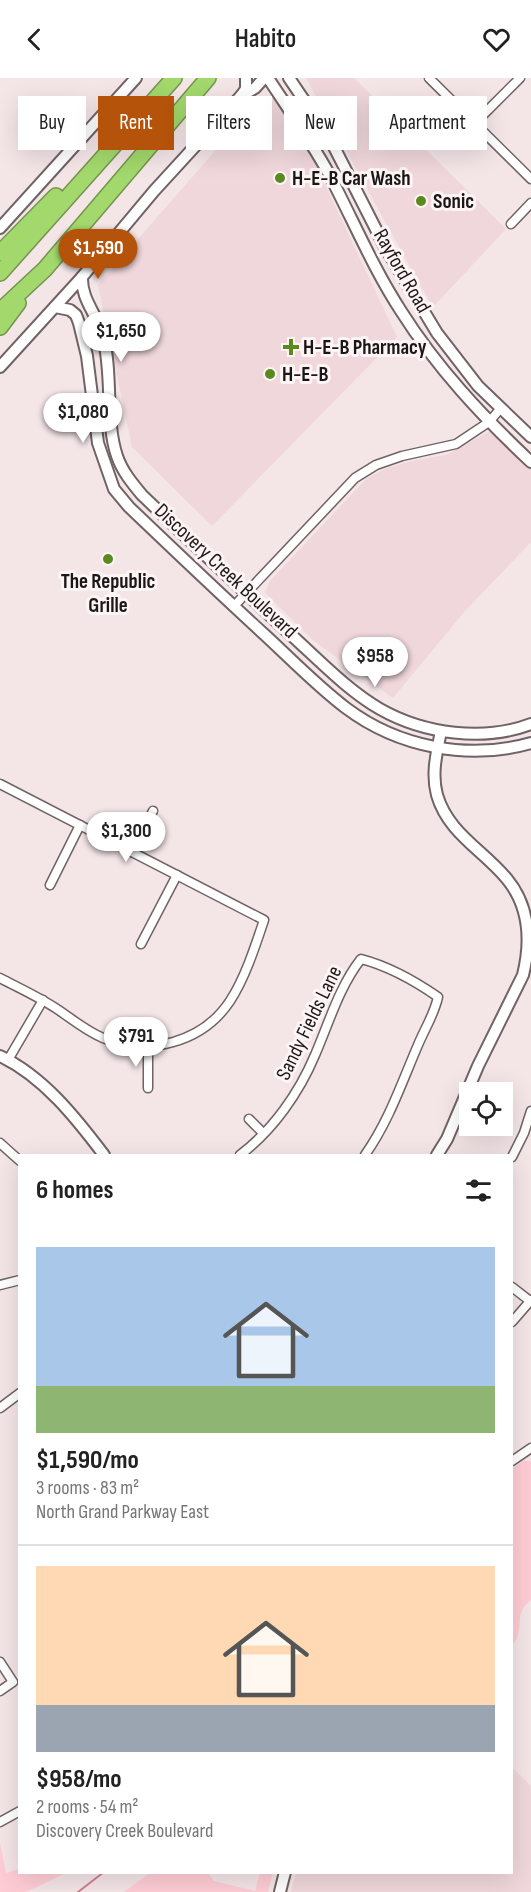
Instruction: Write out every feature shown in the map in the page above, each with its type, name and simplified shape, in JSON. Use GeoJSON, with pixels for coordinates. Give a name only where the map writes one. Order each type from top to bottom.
{"type":"FeatureCollection","features":[{"type":"Feature","properties":{"kind":"highway"},"geometry":{"type":"LineString","coordinates":[[158,96],[174,78]]}},
{"type":"Feature","properties":{"kind":"highway"},"geometry":{"type":"LineString","coordinates":[[0,327],[45,269],[208,78]]}},
{"type":"Feature","properties":{"kind":"highway"},"geometry":{"type":"LineString","coordinates":[[0,253],[102,150]]}},
{"type":"Feature","properties":{"kind":"highway"},"geometry":{"type":"LineString","coordinates":[[0,273],[110,150]]}},
{"type":"Feature","properties":{"kind":"highway"},"geometry":{"type":"LineString","coordinates":[[0,311],[45,269]]}},
{"type":"Feature","properties":{"kind":"street"},"geometry":{"type":"LineString","coordinates":[[2,221],[136,78]]}},
{"type":"Feature","properties":{"kind":"street"},"geometry":{"type":"LineString","coordinates":[[241,96],[246,89],[246,78]]}},
{"type":"Feature","properties":{"kind":"street"},"geometry":{"type":"LineString","coordinates":[[241,96],[266,78]]}},
{"type":"Feature","properties":{"kind":"street","name":"Rayford Road"},"geometry":{"type":"LineString","coordinates":[[266,78],[318,155],[379,274],[414,330],[445,373],[489,422],[531,462]]}},
{"type":"Feature","properties":{"kind":"street","name":"Rayford Road"},"geometry":{"type":"LineString","coordinates":[[289,78],[340,156],[382,242],[441,339],[478,386],[531,437]]}},
{"type":"Feature","properties":{"kind":"street"},"geometry":{"type":"LineString","coordinates":[[429,78],[447,96]]}},
{"type":"Feature","properties":{"kind":"street"},"geometry":{"type":"LineString","coordinates":[[487,111],[520,78]]}},
{"type":"Feature","properties":{"kind":"street"},"geometry":{"type":"LineString","coordinates":[[487,135],[531,179]]}},
{"type":"Feature","properties":{"kind":"street"},"geometry":{"type":"LineString","coordinates":[[0,367],[82,277],[192,150]]}},
{"type":"Feature","properties":{"kind":"street"},"geometry":{"type":"LineString","coordinates":[[511,224],[531,203]]}},
{"type":"Feature","properties":{"kind":"street"},"geometry":{"type":"LineString","coordinates":[[346,210],[360,218],[370,218]]}},
{"type":"Feature","properties":{"kind":"street"},"geometry":{"type":"LineString","coordinates":[[354,225],[366,226],[382,242]]}},
{"type":"Feature","properties":{"kind":"street","name":"Discovery Creek Boulevard"},"geometry":{"type":"LineString","coordinates":[[82,277],[83,295],[96,316],[104,338],[117,456],[129,479],[142,495],[325,666],[379,708],[441,731],[502,732],[531,724]]}},
{"type":"Feature","properties":{"kind":"street","name":"Discovery Creek Boulevard"},"geometry":{"type":"LineString","coordinates":[[55,307],[70,310],[76,315],[81,329],[87,356],[98,443],[114,489],[129,507],[312,678],[345,708],[370,724],[404,738],[438,748],[480,751],[505,750],[531,743]]}},
{"type":"Feature","properties":{"kind":"street"},"geometry":{"type":"LineString","coordinates":[[404,315],[418,323],[429,321]]}},
{"type":"Feature","properties":{"kind":"street"},"geometry":{"type":"LineString","coordinates":[[414,330],[426,329],[441,339]]}},
{"type":"Feature","properties":{"kind":"street"},"geometry":{"type":"LineString","coordinates":[[234,606],[355,478],[376,465],[402,456],[456,444],[489,422],[501,408]]}},
{"type":"Feature","properties":{"kind":"street"},"geometry":{"type":"LineString","coordinates":[[312,678],[325,666]]}},
{"type":"Feature","properties":{"kind":"street"},"geometry":{"type":"LineString","coordinates":[[438,1154],[447,1139],[478,1066],[530,960],[530,931],[521,904],[508,880],[450,822],[441,805],[434,775],[441,731]]}},
{"type":"Feature","properties":{"kind":"street"},"geometry":{"type":"LineString","coordinates":[[0,784],[264,920],[230,1001],[218,1016],[197,1032],[175,1042],[148,1047],[125,1045],[105,1039],[90,1032],[43,1000],[0,978]]}},
{"type":"Feature","properties":{"kind":"street"},"geometry":{"type":"LineString","coordinates":[[132,852],[153,811]]}},
{"type":"Feature","properties":{"kind":"street"},"geometry":{"type":"LineString","coordinates":[[50,885],[80,825]]}},
{"type":"Feature","properties":{"kind":"street"},"geometry":{"type":"LineString","coordinates":[[141,944],[177,875]]}},
{"type":"Feature","properties":{"kind":"street","name":"Sandy Fields Lane"},"geometry":{"type":"LineString","coordinates":[[241,1154],[288,1104],[300,1085],[352,970],[361,959],[376,963],[426,988],[438,997],[435,1012],[419,1043],[388,1117],[366,1154]]}},
{"type":"Feature","properties":{"kind":"street"},"geometry":{"type":"LineString","coordinates":[[43,1000],[4,1058],[37,1081],[76,1117],[103,1154]]}},
{"type":"Feature","properties":{"kind":"street"},"geometry":{"type":"LineString","coordinates":[[148,1047],[148,1088]]}},
{"type":"Feature","properties":{"kind":"street"},"geometry":{"type":"LineString","coordinates":[[513,1155],[524,1133],[531,1111]]}},
{"type":"Feature","properties":{"kind":"street"},"geometry":{"type":"LineString","coordinates":[[249,1119],[263,1133]]}},
{"type":"Feature","properties":{"kind":"street"},"geometry":{"type":"LineString","coordinates":[[0,1143],[18,1159]]}},
{"type":"Feature","properties":{"kind":"street"},"geometry":{"type":"LineString","coordinates":[[0,1285],[18,1280]]}},
{"type":"Feature","properties":{"kind":"street"},"geometry":{"type":"LineString","coordinates":[[513,1288],[531,1301],[513,1321]]}},
{"type":"Feature","properties":{"kind":"street"},"geometry":{"type":"LineString","coordinates":[[0,1407],[18,1394]]}},
{"type":"Feature","properties":{"kind":"street"},"geometry":{"type":"LineString","coordinates":[[513,1460],[531,1448]]}},
{"type":"Feature","properties":{"kind":"street"},"geometry":{"type":"LineString","coordinates":[[0,1662],[13,1682],[0,1691]]}},
{"type":"Feature","properties":{"kind":"street"},"geometry":{"type":"LineString","coordinates":[[0,1822],[18,1812]]}},
{"type":"Feature","properties":{"kind":"street"},"geometry":{"type":"LineString","coordinates":[[280,1892],[284,1874]]}},
{"type":"Feature","properties":{"kind":"shaded area"},"geometry":{"type":"Polygon","coordinates":[[[306,78],[354,78],[372,96],[369,96],[369,150],[426,150],[506,229],[433,307],[346,150],[357,150],[357,96],[316,96],[306,78]]]}},
{"type":"Feature","properties":{"kind":"shaded area"},"geometry":{"type":"Polygon","coordinates":[[[272,99],[277,100],[284,110],[284,150],[309,150],[397,337],[212,526],[132,447],[98,285],[216,150],[272,150],[272,99]]]}},
{"type":"Feature","properties":{"kind":"shaded area"},"geometry":{"type":"Polygon","coordinates":[[[490,431],[531,468],[531,542],[465,611],[393,698],[314,641],[265,593],[270,581],[367,478],[387,468],[446,455],[490,431]]]}},
{"type":"Feature","properties":{"kind":"shaded area"},"geometry":{"type":"Polygon","coordinates":[[[523,1461],[531,1461],[531,1600],[522,1609],[519,1633],[513,1645],[513,1468],[523,1461]]]}},
{"type":"Feature","properties":{"kind":"shaded area"},"geometry":{"type":"Polygon","coordinates":[[[513,1768],[531,1786],[531,1892],[291,1892],[296,1874],[513,1874],[513,1768]]]}},
{"type":"Feature","properties":{"kind":"shaded area"},"geometry":{"type":"Polygon","coordinates":[[[0,1843],[6,1873],[18,1869],[18,1874],[64,1874],[25,1892],[0,1892],[0,1843]]]}},
{"type":"Feature","properties":{"kind":"shaded area"},"geometry":{"type":"Polygon","coordinates":[[[148,1874],[209,1874],[214,1881],[255,1891],[259,1874],[272,1874],[268,1892],[124,1892],[148,1874]]]}},
{"type":"Feature","properties":{"kind":"waterway"},"geometry":{"type":"LineString","coordinates":[[78,1892],[101,1874]]}},
{"type":"Feature","properties":{"kind":"place","name":"H-E-B Car Wash"},"geometry":{"type":"Point","coordinates":[280,178]}},
{"type":"Feature","properties":{"kind":"place","name":"Sonic"},"geometry":{"type":"Point","coordinates":[421,201]}},
{"type":"Feature","properties":{"kind":"place","name":"H-E-B Pharmacy"},"geometry":{"type":"Point","coordinates":[291,347]}},
{"type":"Feature","properties":{"kind":"place","name":"H-E-B"},"geometry":{"type":"Point","coordinates":[270,374]}},
{"type":"Feature","properties":{"kind":"place","name":"The Republic Grille"},"geometry":{"type":"Point","coordinates":[108,559]}}]}
